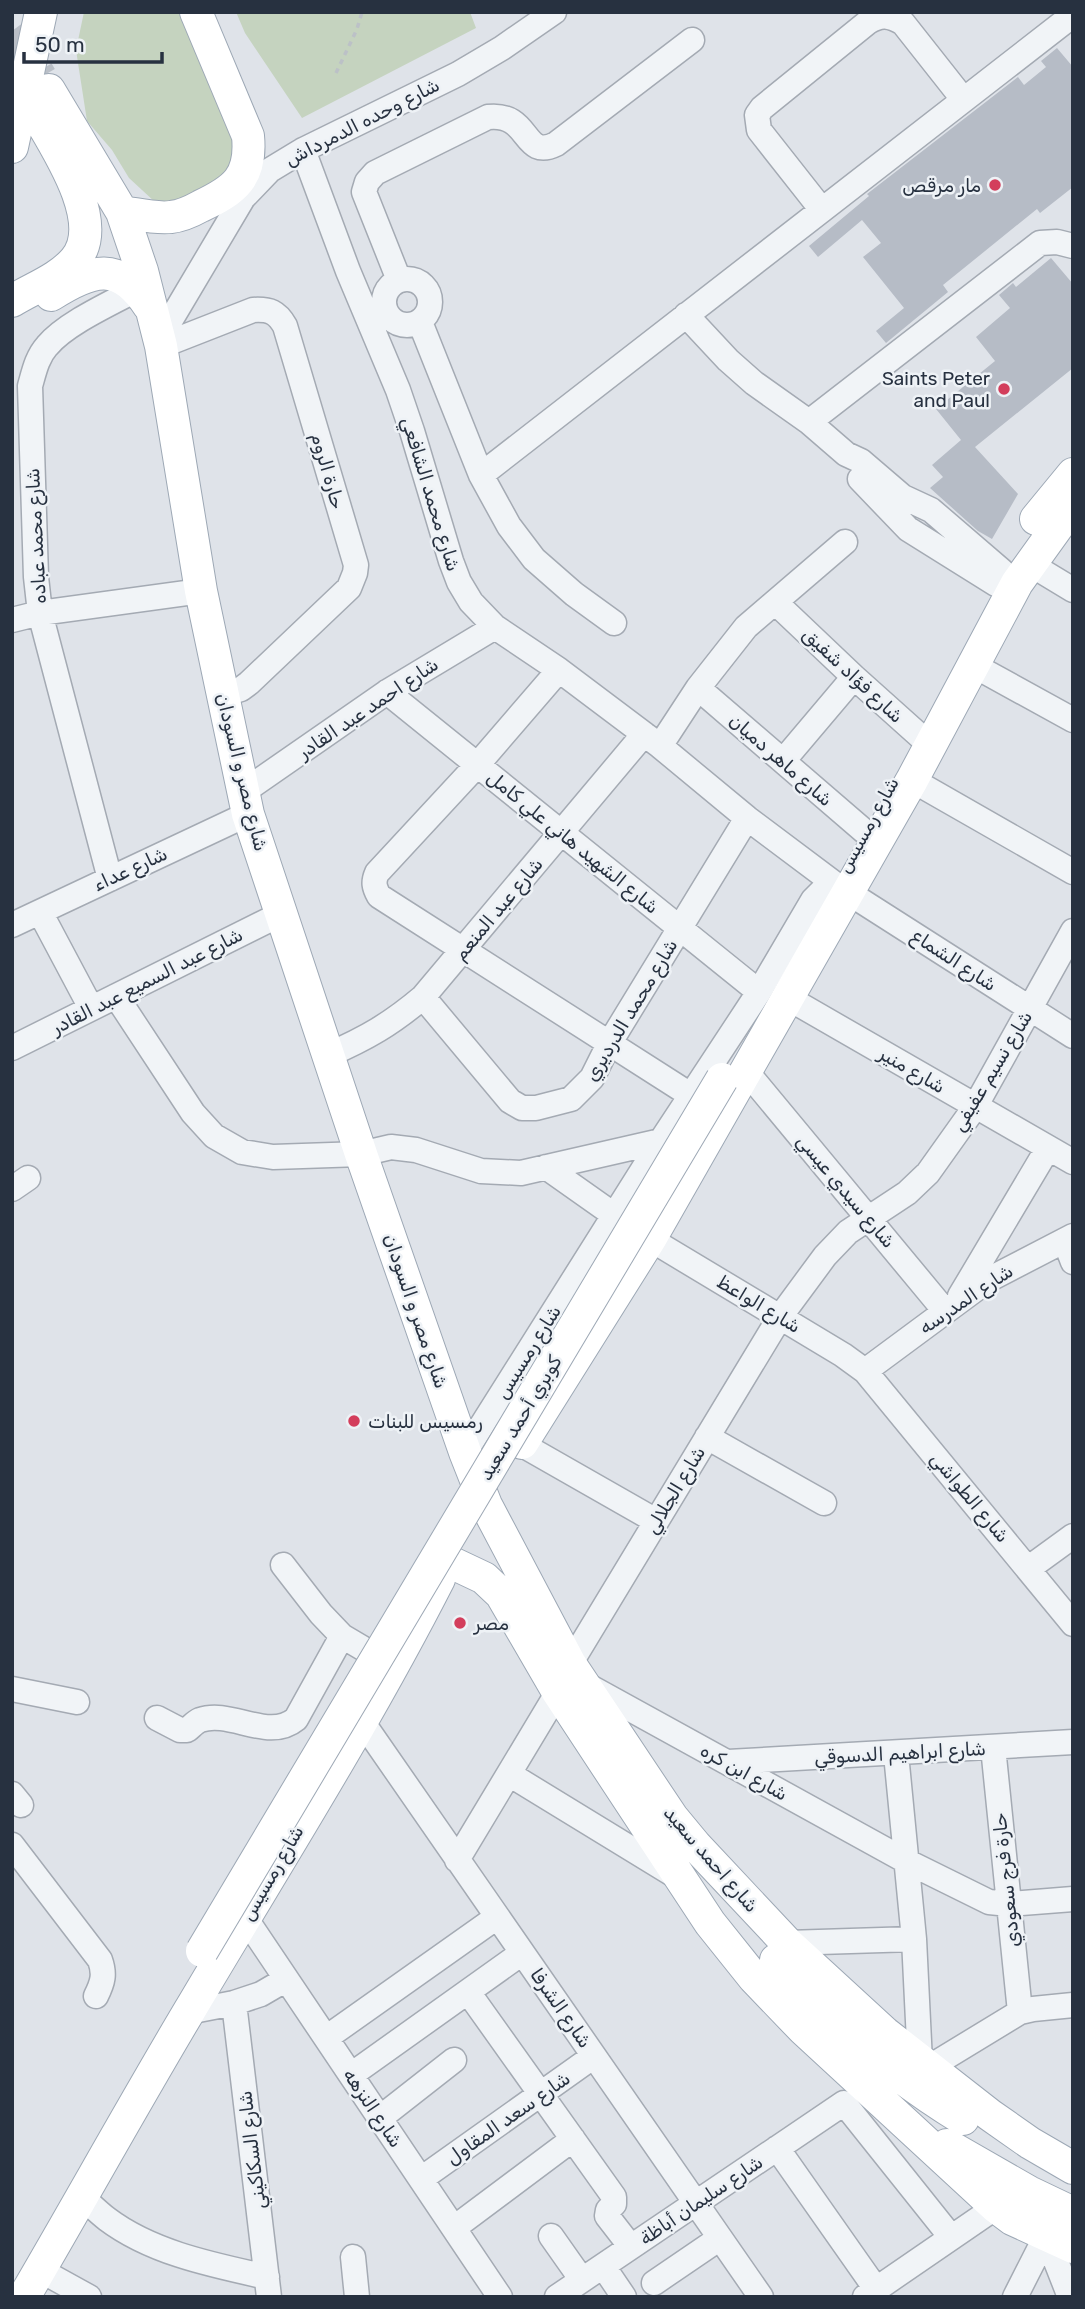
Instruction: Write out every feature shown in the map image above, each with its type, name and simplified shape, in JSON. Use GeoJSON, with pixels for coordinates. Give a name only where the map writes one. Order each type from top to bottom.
{"type":"FeatureCollection","features":[{"type":"Feature","properties":{"kind":"main road"},"geometry":{"type":"LineString","coordinates":[[12,147],[35,98],[41,12]]}},
{"type":"Feature","properties":{"kind":"main road"},"geometry":{"type":"LineString","coordinates":[[122,212],[170,218],[184,214],[247,183],[250,151],[248,136],[196,12]]}},
{"type":"Feature","properties":{"kind":"main road"},"geometry":{"type":"LineString","coordinates":[[12,55],[69,170],[84,217],[85,236],[82,251],[65,271],[12,301]]}},
{"type":"Feature","properties":{"kind":"main road","name":"شارع مصر و السودان"},"geometry":{"type":"LineString","coordinates":[[35,98],[122,212],[151,313],[201,590],[246,803],[361,1154],[465,1452]]}},
{"type":"Feature","properties":{"kind":"main road"},"geometry":{"type":"LineString","coordinates":[[12,321],[64,287],[96,274],[112,273],[126,279],[151,313]]}},
{"type":"Feature","properties":{"kind":"main road","name":"شارع رمسيس"},"geometry":{"type":"LineString","coordinates":[[486,1505],[521,1444],[650,1239],[774,995],[912,780],[925,741],[1031,526],[1073,474]]}},
{"type":"Feature","properties":{"kind":"main road","name":"شارع رمسيس"},"geometry":{"type":"LineString","coordinates":[[842,888],[864,831],[974,665],[1009,573],[1073,505]]}},
{"type":"Feature","properties":{"kind":"main road","name":"كوبري أحمد سعيد"},"geometry":{"type":"LineString","coordinates":[[23,2281],[202,1951],[734,1075],[842,888]]}},
{"type":"Feature","properties":{"kind":"main road","name":"شارع رمسيس"},"geometry":{"type":"LineString","coordinates":[[23,2281],[82,2197],[414,1629],[454,1544],[463,1507],[465,1452]]}},
{"type":"Feature","properties":{"kind":"main road","name":"شارع احمد سعيد"},"geometry":{"type":"LineString","coordinates":[[465,1452],[486,1505],[570,1680],[681,1879],[732,1951],[770,1996],[996,2207],[1012,2219],[1059,2242]]}},
{"type":"Feature","properties":{"kind":"main road","name":"شارع احمد سعيد"},"geometry":{"type":"LineString","coordinates":[[448,1561],[484,1578],[501,1594],[570,1680],[672,1817],[787,1943],[845,1998],[924,2065],[1030,2143],[1073,2168]]}},
{"type":"Feature","properties":{"kind":"main road"},"geometry":{"type":"LineString","coordinates":[[672,1817],[724,1897],[754,1934],[810,1996],[853,2036],[887,2065],[957,2115],[994,2138],[1073,2176]]}},
{"type":"Feature","properties":{"kind":"main road"},"geometry":{"type":"LineString","coordinates":[[900,2119],[1029,2192],[1073,2213]]}},
{"type":"Feature","properties":{"kind":"street","name":"شارع وحده الدمرداش"},"geometry":{"type":"LineString","coordinates":[[151,313],[243,198],[247,183],[303,150],[458,74],[554,12]]}},
{"type":"Feature","properties":{"kind":"street"},"geometry":{"type":"LineString","coordinates":[[481,475],[1073,15]]}},
{"type":"Feature","properties":{"kind":"street"},"geometry":{"type":"LineString","coordinates":[[822,210],[759,131],[757,115],[762,108],[868,22],[879,16],[892,17],[903,23],[963,99]]}},
{"type":"Feature","properties":{"kind":"street"},"geometry":{"type":"LineString","coordinates":[[614,623],[574,594],[534,559],[509,526],[481,475],[420,322],[431,305],[429,291],[419,281],[405,278],[399,280],[364,192],[367,181],[375,173],[488,117],[500,115],[511,119],[533,144],[539,148],[548,148],[692,40]]}},
{"type":"Feature","properties":{"kind":"street","name":"شارع محمد الشافعي"},"geometry":{"type":"LineString","coordinates":[[303,150],[348,271],[398,390],[451,561],[471,602],[495,627],[559,670],[652,740],[747,818],[842,888]]}},
{"type":"Feature","properties":{"kind":"street"},"geometry":{"type":"LineString","coordinates":[[809,422],[1040,243],[1057,242],[1073,246]]}},
{"type":"Feature","properties":{"kind":"street","name":"حارة الروم"},"geometry":{"type":"LineString","coordinates":[[151,313],[267,309],[278,315],[285,326],[356,565],[349,588],[241,690],[222,695]]}},
{"type":"Feature","properties":{"kind":"street","name":"شارع محمد عباده"},"geometry":{"type":"LineString","coordinates":[[110,879],[40,614],[36,577],[30,386],[35,366],[45,348],[60,333],[151,313]]}},
{"type":"Feature","properties":{"kind":"street"},"geometry":{"type":"LineString","coordinates":[[686,315],[728,360],[754,383],[809,422],[846,454],[861,461],[903,497],[915,534],[1009,573],[1073,590]]}},
{"type":"Feature","properties":{"kind":"street","name":"شارع عبد المنعم"},"geometry":{"type":"LineString","coordinates":[[328,1055],[367,1038],[396,1020],[423,997],[562,832],[652,740],[698,688],[746,627],[845,542]]}},
{"type":"Feature","properties":{"kind":"street"},"geometry":{"type":"LineString","coordinates":[[12,620],[201,590]]}},
{"type":"Feature","properties":{"kind":"street","name":"شارع فؤاد شفيق"},"geometry":{"type":"LineString","coordinates":[[776,603],[925,741]]}},
{"type":"Feature","properties":{"kind":"street","name":"شارع احمد عبد القادر"},"geometry":{"type":"LineString","coordinates":[[246,803],[387,692],[495,627]]}},
{"type":"Feature","properties":{"kind":"street"},"geometry":{"type":"LineString","coordinates":[[974,665],[1073,720]]}},
{"type":"Feature","properties":{"kind":"street"},"geometry":{"type":"LineString","coordinates":[[559,670],[478,764],[377,873],[374,889],[379,896],[692,1097]]}},
{"type":"Feature","properties":{"kind":"street"},"geometry":{"type":"LineString","coordinates":[[783,761],[854,677]]}},
{"type":"Feature","properties":{"kind":"street","name":"شارع ماهر دميان"},"geometry":{"type":"LineString","coordinates":[[698,688],[864,831]]}},
{"type":"Feature","properties":{"kind":"street","name":"شارع الشهيد هاني علي كامل"},"geometry":{"type":"LineString","coordinates":[[387,692],[680,928],[774,995]]}},
{"type":"Feature","properties":{"kind":"street"},"geometry":{"type":"LineString","coordinates":[[912,780],[1073,872]]}},
{"type":"Feature","properties":{"kind":"street","name":"شارع عداء"},"geometry":{"type":"LineString","coordinates":[[12,925],[110,879],[246,803]]}},
{"type":"Feature","properties":{"kind":"street","name":"شارع محمد الدرديري"},"geometry":{"type":"LineString","coordinates":[[423,997],[510,1101],[522,1108],[536,1108],[571,1099],[592,1078],[609,1044],[747,818]]}},
{"type":"Feature","properties":{"kind":"street","name":"شارع الشماع"},"geometry":{"type":"LineString","coordinates":[[842,888],[1073,1036]]}},
{"type":"Feature","properties":{"kind":"street"},"geometry":{"type":"LineString","coordinates":[[40,912],[91,1009]]}},
{"type":"Feature","properties":{"kind":"street","name":"شارع عبد السميع عبد القادر"},"geometry":{"type":"LineString","coordinates":[[12,1048],[281,914]]}},
{"type":"Feature","properties":{"kind":"street","name":"شارع نسيم عفيفي"},"geometry":{"type":"LineString","coordinates":[[780,1317],[825,1256],[848,1232],[907,1193],[928,1173],[975,1107],[1073,931]]}},
{"type":"Feature","properties":{"kind":"street","name":"شارع رمسيس"},"geometry":{"type":"LineString","coordinates":[[465,1452],[661,1141],[692,1097],[774,995]]}},
{"type":"Feature","properties":{"kind":"street","name":"شارع منير"},"geometry":{"type":"LineString","coordinates":[[774,995],[1073,1162]]}},
{"type":"Feature","properties":{"kind":"street"},"geometry":{"type":"LineString","coordinates":[[116,996],[193,1113],[214,1136],[242,1152],[273,1157],[361,1154],[391,1147],[416,1150],[468,1168],[494,1173],[521,1173],[661,1141]]}},
{"type":"Feature","properties":{"kind":"street","name":"شارع سيدي عيسي"},"geometry":{"type":"LineString","coordinates":[[734,1075],[951,1306]]}},
{"type":"Feature","properties":{"kind":"street"},"geometry":{"type":"LineString","coordinates":[[951,1306],[1048,1148]]}},
{"type":"Feature","properties":{"kind":"street"},"geometry":{"type":"LineString","coordinates":[[547,1167],[614,1215]]}},
{"type":"Feature","properties":{"kind":"street","name":"شارع الواعظ"},"geometry":{"type":"LineString","coordinates":[[650,1239],[843,1355],[865,1371]]}},
{"type":"Feature","properties":{"kind":"street","name":"شارع المدرسه"},"geometry":{"type":"LineString","coordinates":[[865,1371],[988,1280],[1071,1252]]}},
{"type":"Feature","properties":{"kind":"street","name":"شارع الجلالي"},"geometry":{"type":"LineString","coordinates":[[457,1860],[570,1680],[656,1521],[780,1317]]}},
{"type":"Feature","properties":{"kind":"street","name":"شارع الطواشي"},"geometry":{"type":"LineString","coordinates":[[865,1371],[1073,1624]]}},
{"type":"Feature","properties":{"kind":"street"},"geometry":{"type":"LineString","coordinates":[[707,1437],[824,1503]]}},
{"type":"Feature","properties":{"kind":"street"},"geometry":{"type":"LineString","coordinates":[[521,1444],[656,1521]]}},
{"type":"Feature","properties":{"kind":"street"},"geometry":{"type":"LineString","coordinates":[[1029,1568],[1073,1536]]}},
{"type":"Feature","properties":{"kind":"street"},"geometry":{"type":"LineString","coordinates":[[283,1564],[321,1614],[342,1636],[392,1665]]}},
{"type":"Feature","properties":{"kind":"street"},"geometry":{"type":"LineString","coordinates":[[157,1718],[180,1730],[187,1730],[198,1720],[212,1718],[270,1727],[291,1723],[342,1636]]}},
{"type":"Feature","properties":{"kind":"street","name":"شارع ابن كره"},"geometry":{"type":"LineString","coordinates":[[570,1680],[906,1861],[989,1902],[1009,1904],[1073,1899]]}},
{"type":"Feature","properties":{"kind":"street"},"geometry":{"type":"LineString","coordinates":[[12,1689],[77,1702]]}},
{"type":"Feature","properties":{"kind":"street","name":"شارع الشرفا"},"geometry":{"type":"LineString","coordinates":[[361,1720],[761,2297]]}},
{"type":"Feature","properties":{"kind":"street","name":"شارع ابراهيم الدسوقي"},"geometry":{"type":"LineString","coordinates":[[727,1763],[1073,1742]]}},
{"type":"Feature","properties":{"kind":"street","name":"حارة فرج سعودي"},"geometry":{"type":"LineString","coordinates":[[993,1747],[1020,2012]]}},
{"type":"Feature","properties":{"kind":"street"},"geometry":{"type":"LineString","coordinates":[[896,1754],[924,2065],[1020,2012],[1073,2006]]}},
{"type":"Feature","properties":{"kind":"street"},"geometry":{"type":"LineString","coordinates":[[509,1774],[681,1879]]}},
{"type":"Feature","properties":{"kind":"street"},"geometry":{"type":"LineString","coordinates":[[12,1845],[100,1960],[104,1972],[102,1985],[96,1996]]}},
{"type":"Feature","properties":{"kind":"street"},"geometry":{"type":"LineString","coordinates":[[326,2038],[497,1917]]}},
{"type":"Feature","properties":{"kind":"street","name":"شارع النزهه"},"geometry":{"type":"LineString","coordinates":[[246,1919],[500,2297]]}},
{"type":"Feature","properties":{"kind":"street"},"geometry":{"type":"LineString","coordinates":[[787,1943],[914,1939]]}},
{"type":"Feature","properties":{"kind":"street"},"geometry":{"type":"LineString","coordinates":[[351,2075],[522,1953]]}},
{"type":"Feature","properties":{"kind":"street"},"geometry":{"type":"LineString","coordinates":[[188,2012],[234,2003],[261,1994],[285,1980]]}},
{"type":"Feature","properties":{"kind":"street"},"geometry":{"type":"LineString","coordinates":[[468,1992],[614,2197],[614,2204],[608,2210],[607,2216],[631,2247]]}},
{"type":"Feature","properties":{"kind":"street","name":"شارع السكاكيني"},"geometry":{"type":"LineString","coordinates":[[234,2003],[268,2287]]}},
{"type":"Feature","properties":{"kind":"street","name":"شارع سعد المقاول"},"geometry":{"type":"LineString","coordinates":[[421,2179],[594,2056]]}},
{"type":"Feature","properties":{"kind":"street"},"geometry":{"type":"LineString","coordinates":[[380,2118],[454,2060]]}},
{"type":"Feature","properties":{"kind":"street","name":"شارع سليمان أباظة"},"geometry":{"type":"LineString","coordinates":[[557,2297],[844,2103],[951,2237]]}},
{"type":"Feature","properties":{"kind":"street"},"geometry":{"type":"LineString","coordinates":[[454,2228],[573,2139]]}},
{"type":"Feature","properties":{"kind":"street"},"geometry":{"type":"LineString","coordinates":[[777,2148],[870,2293],[996,2207]]}},
{"type":"Feature","properties":{"kind":"street"},"geometry":{"type":"LineString","coordinates":[[82,2197],[108,2220],[142,2239],[268,2287]]}},
{"type":"Feature","properties":{"kind":"street"},"geometry":{"type":"LineString","coordinates":[[551,2236],[582,2280]]}},
{"type":"Feature","properties":{"kind":"street"},"geometry":{"type":"LineString","coordinates":[[654,2283],[720,2238]]}},
{"type":"Feature","properties":{"kind":"street"},"geometry":{"type":"LineString","coordinates":[[1015,2297],[1059,2242]]}},
{"type":"Feature","properties":{"kind":"street"},"geometry":{"type":"LineString","coordinates":[[1059,2242],[1070,2297]]}},
{"type":"Feature","properties":{"kind":"street"},"geometry":{"type":"LineString","coordinates":[[353,2257],[357,2297]]}},
{"type":"Feature","properties":{"kind":"street"},"geometry":{"type":"LineString","coordinates":[[603,2266],[624,2297]]}},
{"type":"Feature","properties":{"kind":"street"},"geometry":{"type":"LineString","coordinates":[[23,2281],[89,2297]]}},
{"type":"Feature","properties":{"kind":"path"},"geometry":{"type":"LineString","coordinates":[[336,73],[358,29],[362,12]]}},
{"type":"Feature","properties":{"kind":"green space"},"geometry":{"type":"Polygon","coordinates":[[[84,12],[181,12],[188,21],[211,91],[232,127],[233,161],[223,184],[181,205],[155,202],[129,178],[112,150],[87,121],[76,50],[84,12]]]}},
{"type":"Feature","properties":{"kind":"green space"},"geometry":{"type":"Polygon","coordinates":[[[236,12],[470,12],[476,28],[302,118],[245,33],[236,12]]]}},
{"type":"Feature","properties":{"kind":"building"},"geometry":{"type":"Polygon","coordinates":[[[1057,48],[1073,67],[1073,187],[1040,213],[1037,209],[943,285],[948,292],[886,343],[876,331],[904,308],[863,257],[881,243],[862,220],[818,257],[809,246],[869,196],[867,194],[1018,77],[1024,85],[1046,67],[1041,61],[1057,48]]]}},
{"type":"Feature","properties":{"kind":"building"},"geometry":{"type":"Polygon","coordinates":[[[1051,258],[1073,284],[1073,368],[975,447],[1018,494],[992,539],[978,531],[930,488],[943,477],[932,465],[961,440],[936,409],[995,361],[976,337],[1010,308],[999,295],[1013,283],[1016,287],[1051,258]]]}},
{"type":"Feature","properties":{"kind":"tunnel"},"geometry":{"type":"LineString","coordinates":[[12,31],[41,77]]}},
{"type":"Feature","properties":{"kind":"place","name":"مار مرقص"},"geometry":{"type":"Point","coordinates":[995,185]}},
{"type":"Feature","properties":{"kind":"place","name":"Saints Peter and Paul"},"geometry":{"type":"Point","coordinates":[1004,389]}},
{"type":"Feature","properties":{"kind":"place","name":"رمسيس للبنات"},"geometry":{"type":"Point","coordinates":[354,1421]}},
{"type":"Feature","properties":{"kind":"place","name":"مصر"},"geometry":{"type":"Point","coordinates":[460,1623]}}]}
